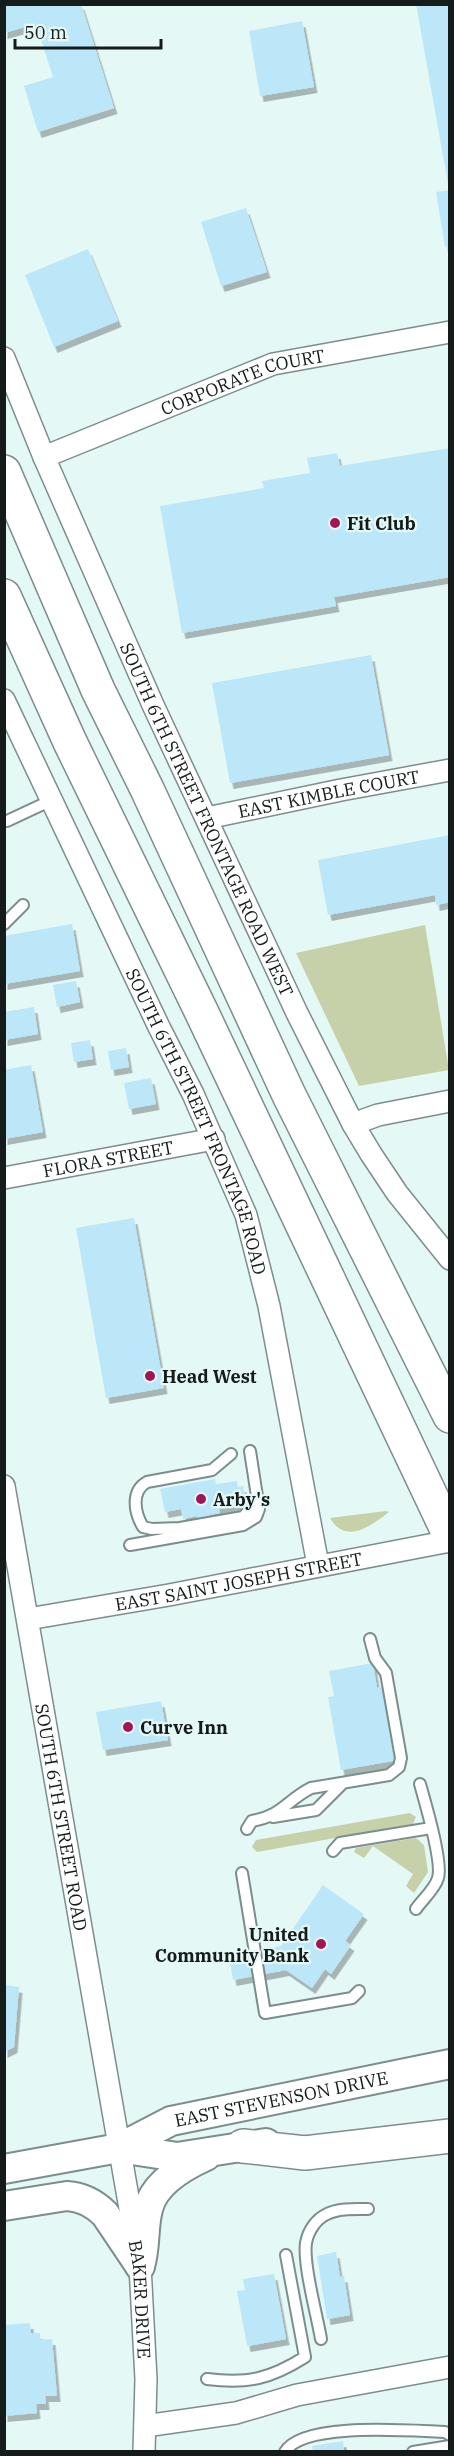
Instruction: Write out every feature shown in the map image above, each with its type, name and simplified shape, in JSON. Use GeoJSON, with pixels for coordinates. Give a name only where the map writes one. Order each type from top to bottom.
{"type":"FeatureCollection","features":[{"type":"Feature","properties":{"kind":"main road"},"geometry":{"type":"LineString","coordinates":[[4,472],[98,690],[290,1095],[450,1416]]}},
{"type":"Feature","properties":{"kind":"main road"},"geometry":{"type":"LineString","coordinates":[[4,596],[70,742],[202,1013],[450,1536]]}},
{"type":"Feature","properties":{"kind":"main road","name":"EAST STEVENSON DRIVE"},"geometry":{"type":"LineString","coordinates":[[4,2169],[119,2148],[171,2121],[450,2064]]}},
{"type":"Feature","properties":{"kind":"main road","name":"EAST STEVENSON DRIVE"},"geometry":{"type":"LineString","coordinates":[[119,2148],[177,2157],[232,2147],[450,2120]]}},
{"type":"Feature","properties":{"kind":"main road"},"geometry":{"type":"LineString","coordinates":[[140,2266],[144,2253],[147,2210],[154,2197],[176,2174],[192,2163],[232,2147],[305,2153],[450,2136]]}},
{"type":"Feature","properties":{"kind":"main road"},"geometry":{"type":"LineString","coordinates":[[4,2206],[67,2196],[82,2199],[98,2207],[105,2214],[140,2266]]}},
{"type":"Feature","properties":{"kind":"street","name":"CORPORATE COURT"},"geometry":{"type":"LineString","coordinates":[[44,457],[273,364],[450,332]]}},
{"type":"Feature","properties":{"kind":"street","name":"SOUTH 6TH STREET FRONTAGE ROAD WEST"},"geometry":{"type":"LineString","coordinates":[[4,358],[44,457],[171,744],[297,1013],[353,1124],[397,1194],[450,1259]]}},
{"type":"Feature","properties":{"kind":"street","name":"SOUTH 6TH STREET FRONTAGE ROAD"},"geometry":{"type":"LineString","coordinates":[[4,700],[214,1139],[246,1215],[258,1256],[318,1565]]}},
{"type":"Feature","properties":{"kind":"street","name":"EAST KIMBLE COURT"},"geometry":{"type":"LineString","coordinates":[[207,819],[341,790],[450,770]]}},
{"type":"Feature","properties":{"kind":"street"},"geometry":{"type":"LineString","coordinates":[[353,1124],[378,1115],[450,1101]]}},
{"type":"Feature","properties":{"kind":"street","name":"FLORA STREET"},"geometry":{"type":"LineString","coordinates":[[4,1178],[214,1139]]}},
{"type":"Feature","properties":{"kind":"street","name":"SOUTH 6TH STREET ROAD"},"geometry":{"type":"LineString","coordinates":[[4,1486],[119,2148]]}},
{"type":"Feature","properties":{"kind":"street","name":"EAST SAINT JOSEPH STREET"},"geometry":{"type":"LineString","coordinates":[[28,1619],[169,1595],[450,1541]]}},
{"type":"Feature","properties":{"kind":"street","name":"BAKER DRIVE"},"geometry":{"type":"LineString","coordinates":[[119,2148],[140,2266],[144,2325],[144,2451]]}},
{"type":"Feature","properties":{"kind":"street"},"geometry":{"type":"LineString","coordinates":[[145,2426],[236,2413],[297,2395],[450,2367]]}},
{"type":"Feature","properties":{"kind":"lane"},"geometry":{"type":"LineString","coordinates":[[6,821],[52,800]]}},
{"type":"Feature","properties":{"kind":"lane"},"geometry":{"type":"LineString","coordinates":[[4,924],[23,905]]}},
{"type":"Feature","properties":{"kind":"lane"},"geometry":{"type":"LineString","coordinates":[[130,1545],[243,1525],[256,1516],[260,1509],[250,1450]]}},
{"type":"Feature","properties":{"kind":"lane"},"geometry":{"type":"LineString","coordinates":[[231,1454],[212,1470],[147,1482],[140,1486],[136,1490],[136,1497],[143,1527],[152,1529],[243,1517],[259,1500]]}},
{"type":"Feature","properties":{"kind":"lane"},"geometry":{"type":"LineString","coordinates":[[269,1818],[299,1794],[311,1788],[389,1775],[399,1767],[401,1758],[386,1673],[375,1658],[370,1639]]}},
{"type":"Feature","properties":{"kind":"lane"},"geometry":{"type":"LineString","coordinates":[[247,1829],[252,1821],[316,1810],[343,1783]]}},
{"type":"Feature","properties":{"kind":"lane"},"geometry":{"type":"LineString","coordinates":[[416,1909],[438,1879],[439,1868],[420,1784]]}},
{"type":"Feature","properties":{"kind":"lane"},"geometry":{"type":"LineString","coordinates":[[333,1851],[340,1843],[431,1828]]}},
{"type":"Feature","properties":{"kind":"lane"},"geometry":{"type":"LineString","coordinates":[[242,1873],[266,2013],[352,1998],[359,1991]]}},
{"type":"Feature","properties":{"kind":"lane"},"geometry":{"type":"LineString","coordinates":[[321,2339],[306,2257],[309,2232],[318,2220],[328,2213],[347,2209],[368,2209]]}},
{"type":"Feature","properties":{"kind":"lane"},"geometry":{"type":"LineString","coordinates":[[207,2379],[234,2383],[279,2373],[305,2357],[286,2255]]}},
{"type":"Feature","properties":{"kind":"lane"},"geometry":{"type":"LineString","coordinates":[[285,2451],[287,2447],[305,2437],[350,2429],[445,2432],[450,2435]]}},
{"type":"Feature","properties":{"kind":"lane"},"geometry":{"type":"LineString","coordinates":[[413,2451],[450,2446]]}},
{"type":"Feature","properties":{"kind":"green space"},"geometry":{"type":"Polygon","coordinates":[[[425,925],[449,1070],[359,1086],[296,953],[425,925]]]}},
{"type":"Feature","properties":{"kind":"green space"},"geometry":{"type":"Polygon","coordinates":[[[389,1512],[374,1523],[351,1532],[336,1526],[330,1518],[389,1512]]]}},
{"type":"Feature","properties":{"kind":"green space"},"geometry":{"type":"Polygon","coordinates":[[[410,1813],[416,1817],[413,1824],[257,1852],[252,1847],[256,1840],[410,1813]]]}},
{"type":"Feature","properties":{"kind":"green space"},"geometry":{"type":"Polygon","coordinates":[[[416,1838],[424,1845],[428,1872],[414,1893],[406,1886],[413,1874],[373,1846],[364,1858],[354,1852],[356,1848],[416,1838]]]}},
{"type":"Feature","properties":{"kind":"building"},"geometry":{"type":"Polygon","coordinates":[[[4,4],[81,4],[114,108],[38,132],[24,86],[53,77],[36,24],[4,33],[4,4]]]}},
{"type":"Feature","properties":{"kind":"building"},"geometry":{"type":"Polygon","coordinates":[[[416,4],[450,4],[450,184],[448,184],[416,4]]]}},
{"type":"Feature","properties":{"kind":"building"},"geometry":{"type":"Polygon","coordinates":[[[302,21],[314,87],[260,96],[249,31],[302,21]]]}},
{"type":"Feature","properties":{"kind":"building"},"geometry":{"type":"Polygon","coordinates":[[[450,190],[450,246],[445,247],[436,192],[450,190]]]}},
{"type":"Feature","properties":{"kind":"building"},"geometry":{"type":"Polygon","coordinates":[[[246,208],[267,272],[221,286],[201,222],[246,208]]]}},
{"type":"Feature","properties":{"kind":"building"},"geometry":{"type":"Polygon","coordinates":[[[88,249],[118,321],[54,347],[25,275],[88,249]]]}},
{"type":"Feature","properties":{"kind":"building"},"geometry":{"type":"Polygon","coordinates":[[[450,448],[450,577],[334,597],[336,606],[182,633],[160,506],[264,488],[262,481],[310,473],[307,458],[337,453],[340,466],[450,448]]]}},
{"type":"Feature","properties":{"kind":"building"},"geometry":{"type":"Polygon","coordinates":[[[371,655],[389,755],[230,783],[212,683],[371,655]]]}},
{"type":"Feature","properties":{"kind":"building"},"geometry":{"type":"Polygon","coordinates":[[[450,835],[450,902],[436,905],[435,895],[328,915],[318,860],[450,835]]]}},
{"type":"Feature","properties":{"kind":"building"},"geometry":{"type":"Polygon","coordinates":[[[72,924],[80,971],[4,984],[4,936],[72,924]]]}},
{"type":"Feature","properties":{"kind":"building"},"geometry":{"type":"Polygon","coordinates":[[[76,981],[80,1002],[57,1007],[53,985],[76,981]]]}},
{"type":"Feature","properties":{"kind":"building"},"geometry":{"type":"Polygon","coordinates":[[[34,1007],[38,1034],[4,1040],[4,1012],[34,1007]]]}},
{"type":"Feature","properties":{"kind":"building"},"geometry":{"type":"Polygon","coordinates":[[[90,1040],[93,1059],[74,1062],[71,1043],[90,1040]]]}},
{"type":"Feature","properties":{"kind":"building"},"geometry":{"type":"Polygon","coordinates":[[[126,1048],[129,1067],[111,1070],[108,1051],[126,1048]]]}},
{"type":"Feature","properties":{"kind":"building"},"geometry":{"type":"Polygon","coordinates":[[[31,1065],[43,1132],[4,1139],[4,1070],[31,1065]]]}},
{"type":"Feature","properties":{"kind":"building"},"geometry":{"type":"Polygon","coordinates":[[[151,1078],[156,1104],[129,1109],[124,1083],[151,1078]]]}},
{"type":"Feature","properties":{"kind":"building"},"geometry":{"type":"Polygon","coordinates":[[[134,1218],[164,1388],[106,1398],[76,1228],[134,1218]]]}},
{"type":"Feature","properties":{"kind":"building"},"geometry":{"type":"Polygon","coordinates":[[[215,1479],[216,1484],[237,1481],[238,1487],[243,1486],[245,1496],[239,1497],[241,1506],[219,1509],[220,1513],[209,1515],[210,1519],[198,1520],[197,1516],[183,1519],[181,1509],[165,1512],[160,1489],[215,1479]]]}},
{"type":"Feature","properties":{"kind":"building"},"geometry":{"type":"Polygon","coordinates":[[[373,1663],[377,1688],[385,1687],[398,1760],[341,1770],[328,1697],[334,1696],[329,1671],[373,1663]]]}},
{"type":"Feature","properties":{"kind":"building"},"geometry":{"type":"Polygon","coordinates":[[[161,1701],[168,1740],[103,1750],[96,1712],[161,1701]]]}},
{"type":"Feature","properties":{"kind":"building"},"geometry":{"type":"Polygon","coordinates":[[[323,1885],[364,1914],[345,1941],[351,1945],[331,1974],[325,1969],[312,1988],[286,1970],[233,1980],[229,1955],[281,1946],[323,1885]]]}},
{"type":"Feature","properties":{"kind":"building"},"geometry":{"type":"Polygon","coordinates":[[[4,1985],[19,1987],[14,2047],[4,2052],[4,1985]]]}},
{"type":"Feature","properties":{"kind":"building"},"geometry":{"type":"Polygon","coordinates":[[[336,2252],[340,2277],[344,2276],[350,2315],[327,2319],[317,2256],[336,2252]]]}},
{"type":"Feature","properties":{"kind":"building"},"geometry":{"type":"Polygon","coordinates":[[[274,2274],[286,2339],[247,2346],[237,2291],[245,2290],[243,2279],[274,2274]]]}},
{"type":"Feature","properties":{"kind":"building"},"geometry":{"type":"Polygon","coordinates":[[[30,2323],[31,2333],[40,2333],[40,2340],[52,2339],[57,2396],[45,2396],[46,2404],[36,2404],[37,2413],[4,2416],[4,2325],[30,2323]]]}},
{"type":"Feature","properties":{"kind":"building"},"geometry":{"type":"Polygon","coordinates":[[[343,2441],[344,2452],[313,2452],[312,2446],[343,2441]]]}},
{"type":"Feature","properties":{"kind":"place","name":"Fit Club"},"geometry":{"type":"Point","coordinates":[335,523]}},
{"type":"Feature","properties":{"kind":"place","name":"Head West"},"geometry":{"type":"Point","coordinates":[150,1376]}},
{"type":"Feature","properties":{"kind":"place","name":"Arby's"},"geometry":{"type":"Point","coordinates":[201,1499]}},
{"type":"Feature","properties":{"kind":"place","name":"Curve Inn"},"geometry":{"type":"Point","coordinates":[128,1727]}},
{"type":"Feature","properties":{"kind":"place","name":"United Community Bank"},"geometry":{"type":"Point","coordinates":[321,1944]}}]}
